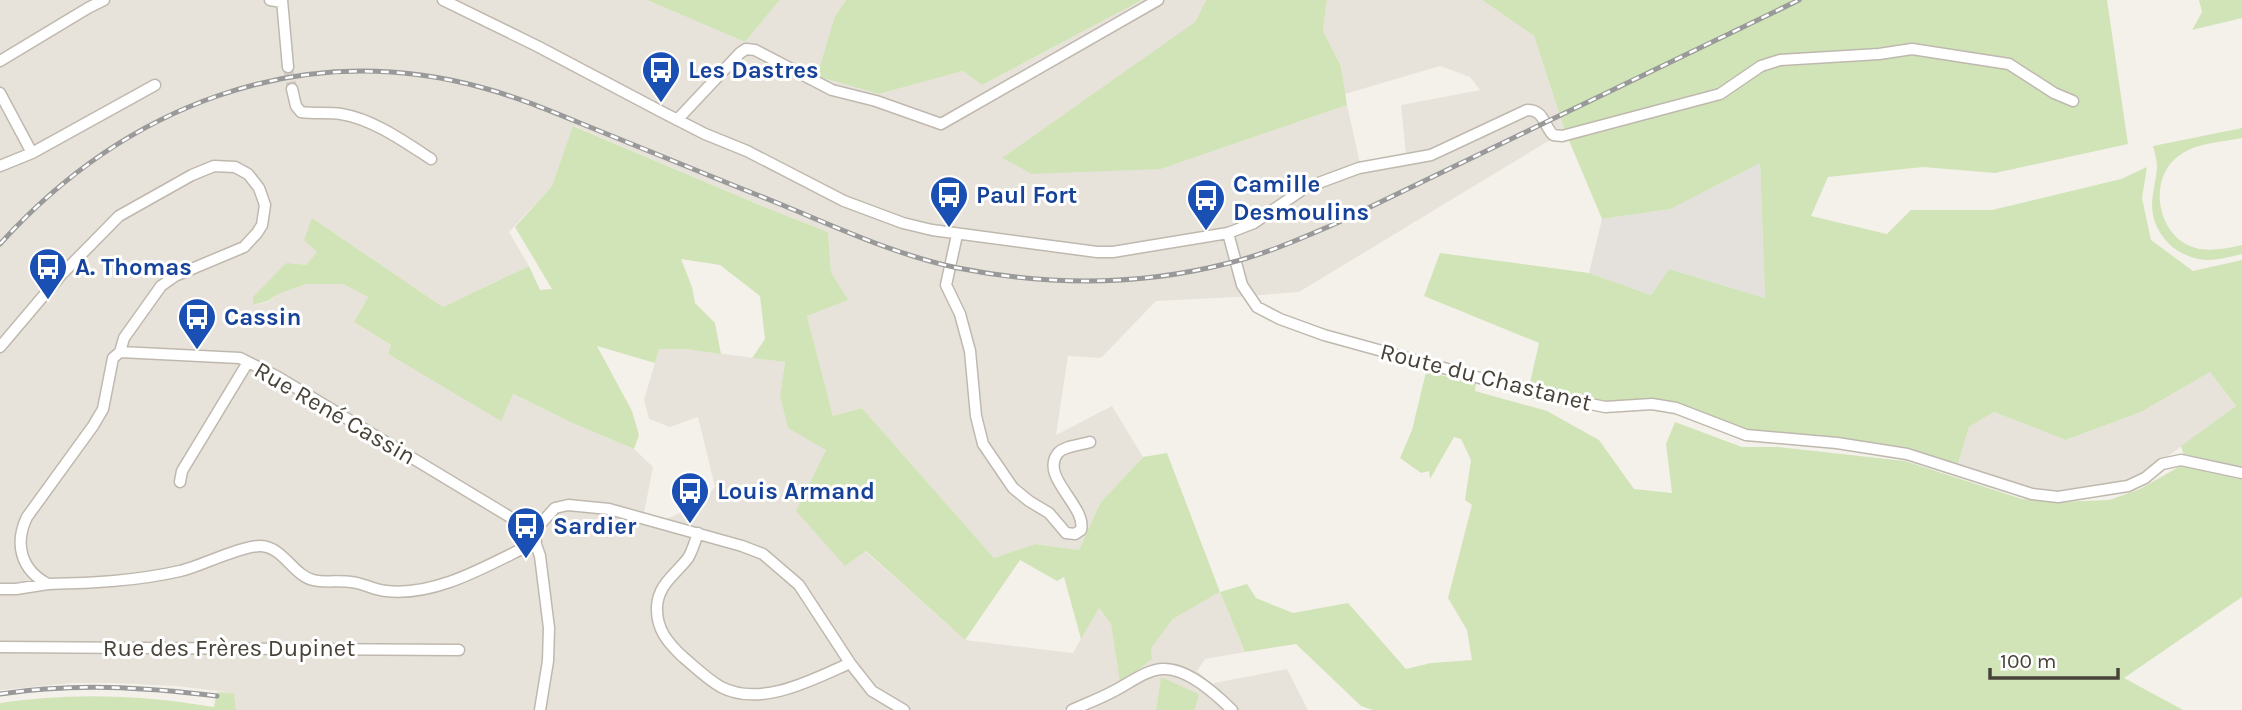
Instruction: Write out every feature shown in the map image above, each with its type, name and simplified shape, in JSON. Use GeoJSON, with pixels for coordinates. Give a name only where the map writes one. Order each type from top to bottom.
{"type":"FeatureCollection","features":[{"type":"Feature","properties":{"kind":"street"},"geometry":{"type":"LineString","coordinates":[[0,61],[104,0]]}},
{"type":"Feature","properties":{"kind":"street"},"geometry":{"type":"LineString","coordinates":[[270,0],[282,1],[288,67]]}},
{"type":"Feature","properties":{"kind":"street"},"geometry":{"type":"LineString","coordinates":[[443,0],[677,120],[747,151],[844,201],[903,223],[957,235],[1097,252],[1114,252],[1228,233],[1254,223],[1305,188],[1359,169],[1432,155],[1527,110],[1541,114],[1553,135],[1562,136],[1720,94],[1761,66],[1780,60],[1879,54],[1912,49],[2009,64],[2054,93],[2073,101]]}},
{"type":"Feature","properties":{"kind":"street"},"geometry":{"type":"LineString","coordinates":[[677,120],[746,49],[755,50],[832,90],[876,101],[941,124],[1158,0]]}},
{"type":"Feature","properties":{"kind":"street"},"geometry":{"type":"LineString","coordinates":[[0,166],[32,153],[155,85]]}},
{"type":"Feature","properties":{"kind":"street"},"geometry":{"type":"LineString","coordinates":[[292,89],[296,106],[302,112],[340,114],[361,119],[431,159]]}},
{"type":"Feature","properties":{"kind":"street"},"geometry":{"type":"LineString","coordinates":[[0,93],[32,153]]}},
{"type":"Feature","properties":{"kind":"street"},"geometry":{"type":"LineString","coordinates":[[0,347],[61,275],[119,216],[192,175],[214,166],[235,167],[248,174],[259,188],[265,205],[262,225],[257,233],[244,247],[175,276],[161,286],[124,338],[120,352],[113,358],[103,409],[27,517],[20,531],[26,566],[36,578],[48,584]]}},
{"type":"Feature","properties":{"kind":"street","name":"Route du Chastanet"},"geometry":{"type":"LineString","coordinates":[[1228,233],[1242,285],[1257,307],[1280,319],[1324,334],[1527,391],[1605,407],[1652,404],[1676,408],[1746,435],[1837,443],[1907,454],[2032,494],[2057,497],[2128,486],[2145,478],[2162,464],[2180,460],[2242,473]]}},
{"type":"Feature","properties":{"kind":"street"},"geometry":{"type":"LineString","coordinates":[[957,235],[946,285],[960,314],[970,351],[976,416],[983,444],[1013,488],[1049,513],[1066,533],[1075,534],[1081,530],[1083,523],[1078,510],[1062,490],[1054,463],[1058,454],[1065,449],[1090,442]]}},
{"type":"Feature","properties":{"kind":"street","name":"Rue René Cassin"},"geometry":{"type":"LineString","coordinates":[[120,352],[240,358],[302,391],[520,523],[534,537]]}},
{"type":"Feature","properties":{"kind":"street"},"geometry":{"type":"LineString","coordinates":[[180,482],[182,471],[248,362]]}},
{"type":"Feature","properties":{"kind":"street"},"geometry":{"type":"LineString","coordinates":[[0,589],[48,584],[124,582],[180,571],[252,546],[264,545],[275,550],[300,574],[314,580],[354,582],[388,592],[421,590],[435,587],[534,537],[555,508],[561,505],[609,509],[763,554],[799,585],[850,663],[872,691],[904,710]]}},
{"type":"Feature","properties":{"kind":"street"},"geometry":{"type":"LineString","coordinates":[[698,533],[689,556],[660,590],[657,620],[670,645],[710,680],[724,689],[769,693],[801,685],[850,663]]}},
{"type":"Feature","properties":{"kind":"street"},"geometry":{"type":"LineString","coordinates":[[534,537],[540,556],[549,628],[548,660],[540,710]]}},
{"type":"Feature","properties":{"kind":"street","name":"Rue des Frères Dupinet"},"geometry":{"type":"LineString","coordinates":[[2,646],[459,650]]}},
{"type":"Feature","properties":{"kind":"street"},"geometry":{"type":"LineString","coordinates":[[1072,710],[1148,673],[1163,669],[1180,673],[1210,688],[1232,710]]}},
{"type":"Feature","properties":{"kind":"shaded area"},"geometry":{"type":"Polygon","coordinates":[[[0,0],[647,0],[745,42],[780,0],[846,0],[835,16],[879,94],[963,71],[982,85],[1142,0],[1206,0],[1195,22],[1161,169],[1347,105],[1360,163],[1406,155],[1401,105],[1480,90],[1470,77],[1440,66],[1345,94],[1341,66],[1323,31],[1327,0],[1482,0],[1534,36],[1565,131],[1299,292],[1156,301],[1101,358],[1068,356],[1056,435],[1112,406],[1143,457],[1100,503],[1079,550],[1036,544],[994,558],[862,408],[833,416],[807,316],[847,300],[831,272],[828,232],[574,126],[552,186],[509,232],[529,266],[443,307],[312,218],[318,252],[306,265],[254,305],[268,302],[278,294],[307,284],[343,284],[368,297],[354,322],[391,345],[388,354],[501,420],[512,394],[634,449],[653,467],[644,513],[667,519],[702,502],[715,487],[698,417],[670,427],[649,419],[644,400],[659,349],[685,349],[785,362],[780,396],[827,450],[865,551],[965,640],[1073,653],[1098,607],[1111,624],[1120,683],[1173,619],[1220,592],[1245,652],[1205,659],[1197,671],[1213,686],[1214,683],[1287,669],[1308,710],[1195,710],[1199,694],[1161,678],[1156,710],[236,710],[234,693],[176,686],[73,683],[0,690],[0,0]]]}},
{"type":"Feature","properties":{"kind":"shaded area"},"geometry":{"type":"Polygon","coordinates":[[[1760,163],[1765,298],[1669,269],[1651,295],[1589,273],[1602,219],[1671,209],[1760,163]]]}},
{"type":"Feature","properties":{"kind":"shaded area"},"geometry":{"type":"Polygon","coordinates":[[[2210,372],[2236,406],[2137,479],[2054,492],[1957,467],[1969,427],[1994,412],[2067,440],[2141,412],[2210,372]]]}},
{"type":"Feature","properties":{"kind":"green space"},"geometry":{"type":"Polygon","coordinates":[[[647,0],[780,0],[745,42],[647,0]]]}},
{"type":"Feature","properties":{"kind":"green space"},"geometry":{"type":"Polygon","coordinates":[[[846,0],[1142,0],[982,85],[963,71],[879,94],[817,76],[835,16],[846,0]]]}},
{"type":"Feature","properties":{"kind":"green space"},"geometry":{"type":"Polygon","coordinates":[[[1206,0],[1327,0],[1323,31],[1341,66],[1347,105],[1161,169],[1032,174],[1002,158],[1195,22],[1206,0]]]}},
{"type":"Feature","properties":{"kind":"green space"},"geometry":{"type":"Polygon","coordinates":[[[1482,0],[2107,0],[2128,144],[1995,173],[1923,167],[1828,177],[1811,216],[1887,234],[1911,210],[1992,210],[2121,179],[2147,167],[2142,198],[2151,240],[2193,271],[2242,260],[2242,466],[2184,456],[2181,446],[2236,406],[2210,372],[2141,412],[2066,440],[1994,412],[1969,427],[1957,467],[1759,434],[1667,401],[1600,402],[1529,387],[1539,343],[1424,296],[1440,253],[1589,273],[1651,295],[1669,269],[1765,298],[1760,163],[1671,209],[1602,219],[1565,131],[1534,36],[1482,0]]]}},
{"type":"Feature","properties":{"kind":"green space"},"geometry":{"type":"Polygon","coordinates":[[[2199,0],[2242,0],[2242,18],[2192,30],[2202,12],[2199,0]]]}},
{"type":"Feature","properties":{"kind":"green space"},"geometry":{"type":"Polygon","coordinates":[[[573,126],[828,232],[831,272],[848,300],[807,316],[833,416],[862,408],[994,558],[1035,544],[1079,550],[1100,503],[1143,457],[1167,453],[1220,592],[1173,619],[1151,648],[1152,659],[1120,684],[1111,624],[1099,608],[1081,639],[1064,577],[1057,581],[1020,560],[965,640],[866,551],[845,566],[796,511],[826,450],[788,428],[780,396],[785,362],[752,358],[765,339],[760,296],[720,265],[681,259],[695,303],[715,323],[721,354],[659,349],[655,363],[597,346],[632,411],[639,435],[634,449],[513,394],[501,421],[388,354],[391,345],[354,322],[368,297],[343,284],[307,284],[253,305],[253,297],[286,263],[306,265],[317,252],[304,240],[312,218],[443,307],[529,266],[540,290],[552,289],[515,227],[552,186],[573,126]]]}},
{"type":"Feature","properties":{"kind":"green space"},"geometry":{"type":"Polygon","coordinates":[[[2242,128],[2242,138],[2210,143],[2180,155],[2170,164],[2164,175],[2160,200],[2167,224],[2174,235],[2184,243],[2198,249],[2213,250],[2242,245],[2242,254],[2204,260],[2180,252],[2160,233],[2153,216],[2157,168],[2153,146],[2242,128]]]}},
{"type":"Feature","properties":{"kind":"green space"},"geometry":{"type":"Polygon","coordinates":[[[1426,372],[1476,383],[1475,391],[1547,411],[1599,440],[1634,489],[1672,493],[1666,444],[1675,422],[1742,447],[1778,447],[1905,461],[2022,499],[2058,502],[2109,500],[2140,489],[2182,465],[2242,479],[2242,597],[2124,678],[2183,710],[1373,710],[1361,706],[1296,644],[1245,652],[1220,592],[1247,584],[1256,598],[1293,613],[1348,603],[1406,669],[1431,663],[1472,660],[1467,630],[1448,598],[1472,505],[1465,500],[1471,460],[1461,439],[1454,437],[1430,479],[1429,471],[1421,473],[1400,458],[1412,430],[1426,372]]]}},
{"type":"Feature","properties":{"kind":"green space"},"geometry":{"type":"Polygon","coordinates":[[[1161,677],[1199,694],[1195,710],[1156,710],[1161,677]]]}},
{"type":"Feature","properties":{"kind":"green space"},"geometry":{"type":"Polygon","coordinates":[[[217,692],[234,693],[236,710],[0,710],[0,703],[80,696],[161,700],[214,707],[217,692]]]}},
{"type":"Feature","properties":{"kind":"tunnel"},"geometry":{"type":"LineString","coordinates":[[288,67],[292,89]]}},
{"type":"Feature","properties":{"kind":"railway"},"geometry":{"type":"LineString","coordinates":[[0,244],[49,196],[102,155],[158,121],[218,96],[280,79],[345,72],[412,74],[511,96],[865,239],[911,256],[958,268],[1060,280],[1094,281],[1162,276],[1243,259],[1337,223],[1799,0]]}},
{"type":"Feature","properties":{"kind":"railway"},"geometry":{"type":"LineString","coordinates":[[0,694],[81,687],[163,690],[217,696]]}},
{"type":"Feature","properties":{"kind":"place","name":"Les Dastres"},"geometry":{"type":"Point","coordinates":[661,104]}},
{"type":"Feature","properties":{"kind":"place","name":"Paul Fort"},"geometry":{"type":"Point","coordinates":[949,229]}},
{"type":"Feature","properties":{"kind":"place","name":"Camille Desmoulins"},"geometry":{"type":"Point","coordinates":[1206,232]}},
{"type":"Feature","properties":{"kind":"place","name":"A. Thomas"},"geometry":{"type":"Point","coordinates":[48,301]}},
{"type":"Feature","properties":{"kind":"place","name":"Cassin"},"geometry":{"type":"Point","coordinates":[197,351]}},
{"type":"Feature","properties":{"kind":"place","name":"Louis Armand"},"geometry":{"type":"Point","coordinates":[690,525]}},
{"type":"Feature","properties":{"kind":"place","name":"Sardier"},"geometry":{"type":"Point","coordinates":[526,560]}}]}
